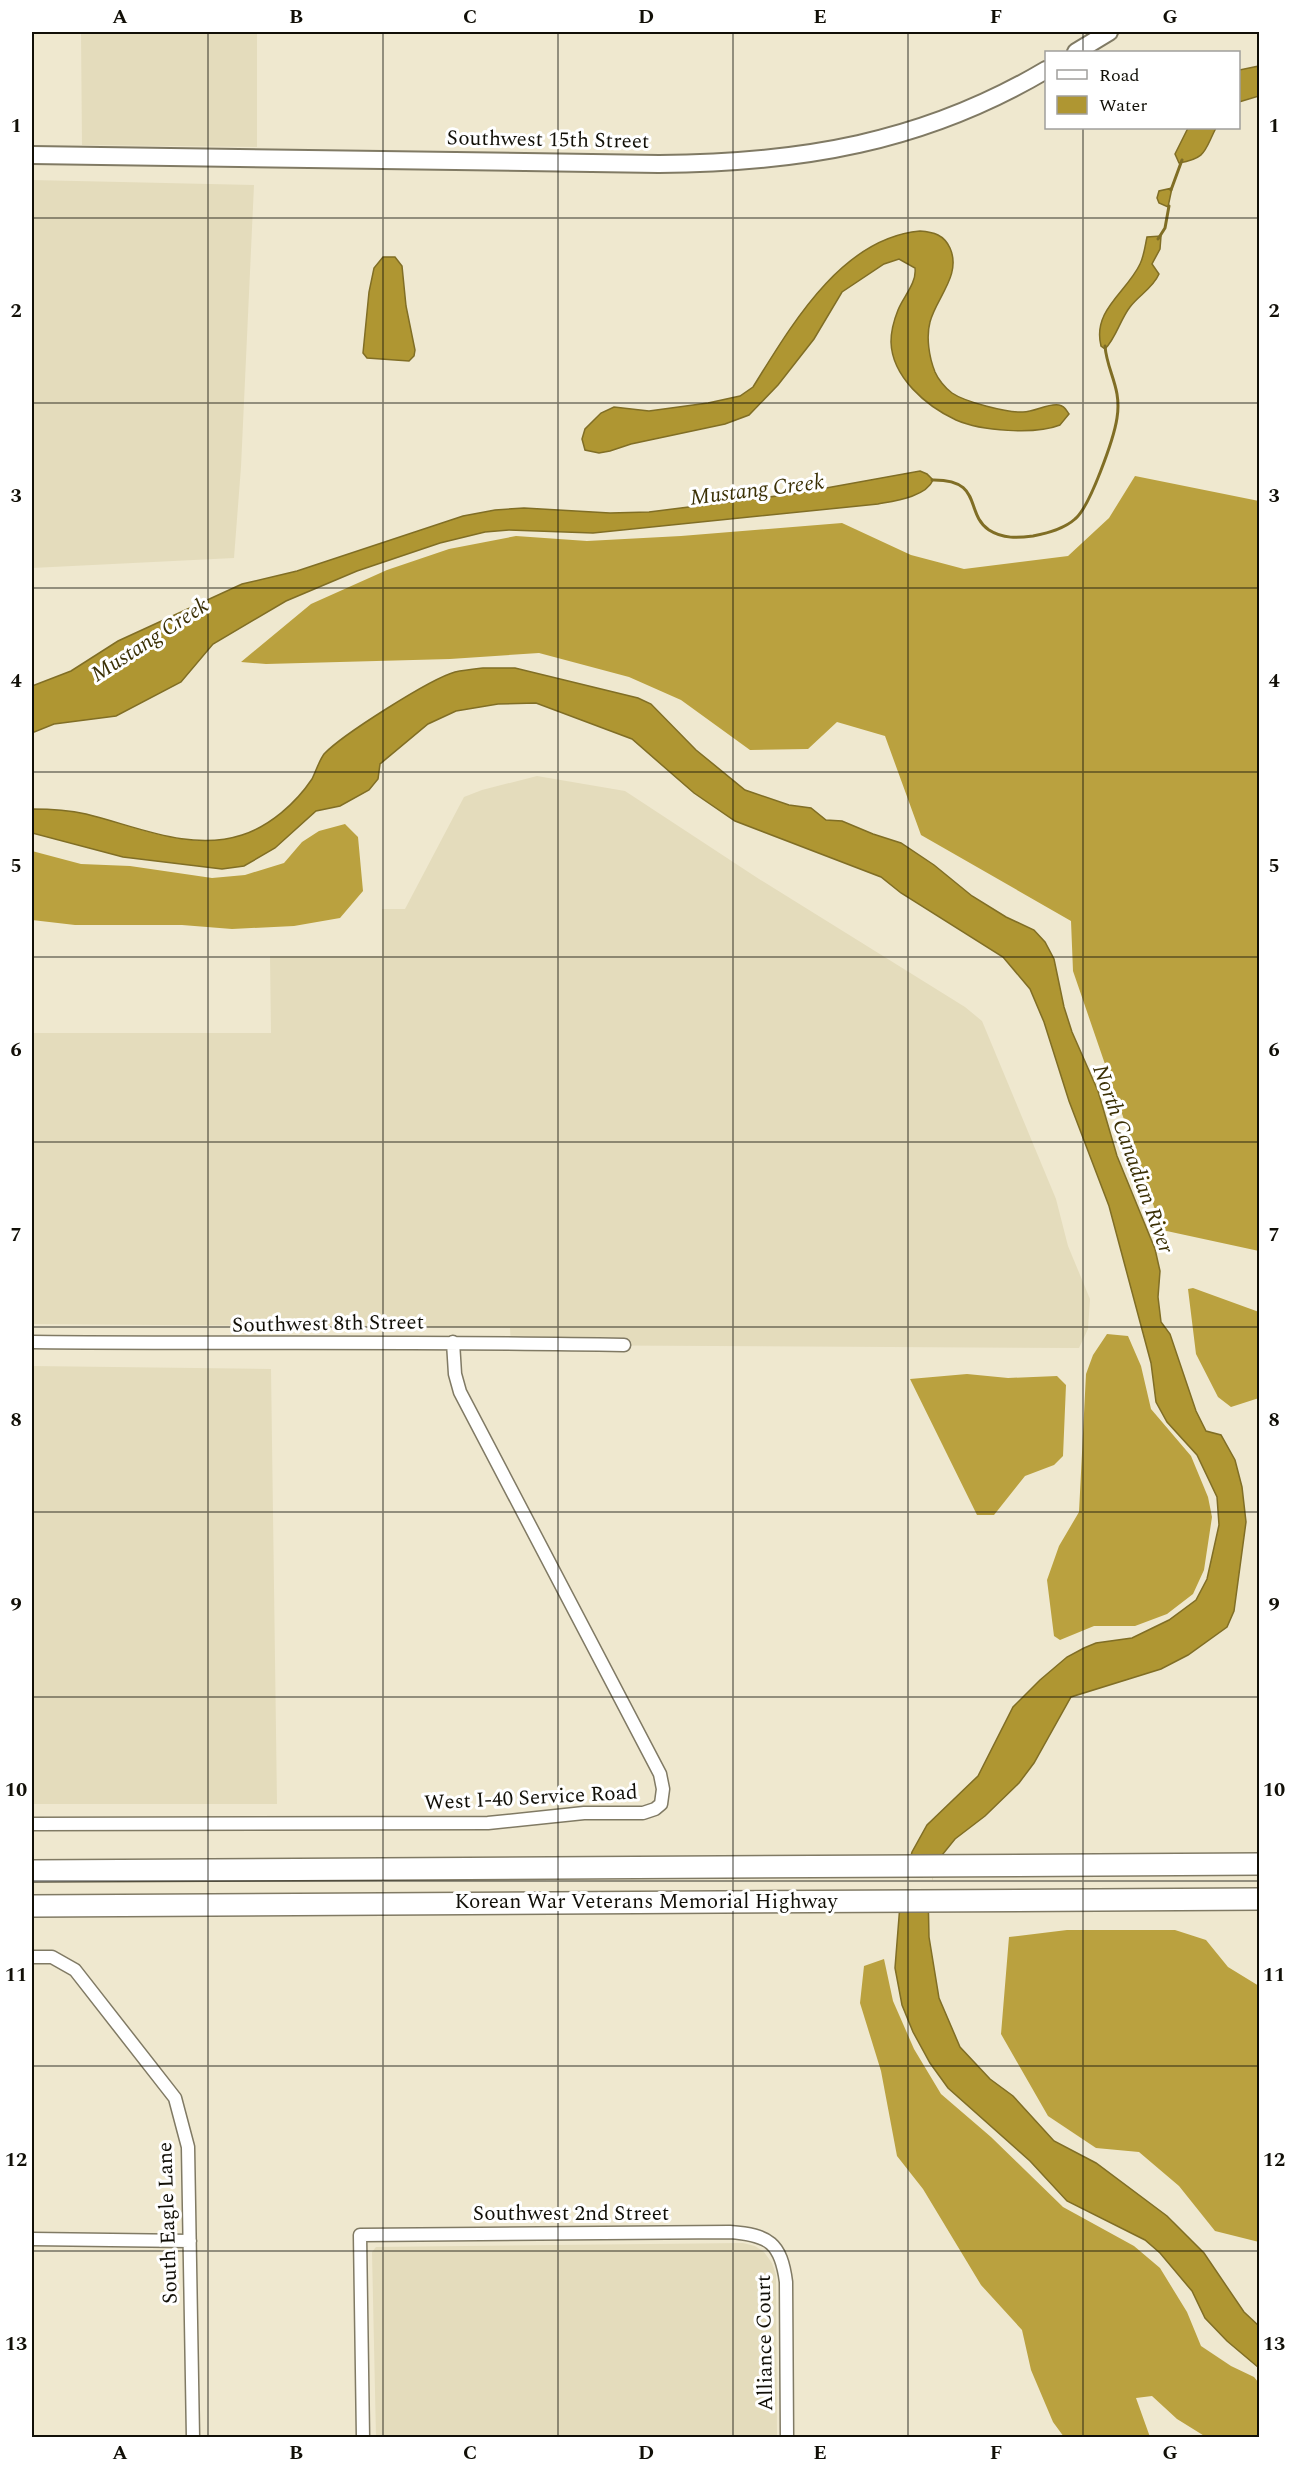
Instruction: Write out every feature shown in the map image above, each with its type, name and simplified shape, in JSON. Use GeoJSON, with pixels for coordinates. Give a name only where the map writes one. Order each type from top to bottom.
{"type":"FeatureCollection","features":[{"type":"Feature","properties":{"kind":"highway","name":"Korean War Veterans Memorial Highway"},"geometry":{"type":"LineString","coordinates":[[32,1871],[1260,1864]]}},
{"type":"Feature","properties":{"kind":"highway","name":"Korean War Veterans Memorial Highway"},"geometry":{"type":"LineString","coordinates":[[32,1906],[1260,1899]]}},
{"type":"Feature","properties":{"kind":"main road"},"geometry":{"type":"LineString","coordinates":[[1078,51],[1109,32]]}},
{"type":"Feature","properties":{"kind":"main road","name":"Southwest 15th Street"},"geometry":{"type":"LineString","coordinates":[[32,155],[659,164],[743,162],[815,154],[887,138],[963,111],[1045,71]]}},
{"type":"Feature","properties":{"kind":"street","name":"Southwest 8th Street"},"geometry":{"type":"LineString","coordinates":[[32,1342],[251,1345],[453,1342],[624,1345]]}},
{"type":"Feature","properties":{"kind":"street","name":"West I-40 Service Road"},"geometry":{"type":"LineString","coordinates":[[32,1824],[488,1823],[584,1813],[643,1813],[661,1804],[663,1789],[660,1774],[460,1392],[455,1374],[453,1342]]}},
{"type":"Feature","properties":{"kind":"street","name":"South Eagle Lane"},"geometry":{"type":"LineString","coordinates":[[32,1957],[52,1957],[75,1970],[176,2098],[188,2146],[192,2438]]}},
{"type":"Feature","properties":{"kind":"street","name":"Southwest 2nd Street"},"geometry":{"type":"LineString","coordinates":[[363,2438],[360,2235],[730,2232],[756,2235],[767,2240],[776,2248]]}},
{"type":"Feature","properties":{"kind":"street"},"geometry":{"type":"LineString","coordinates":[[32,2239],[190,2241]]}},
{"type":"Feature","properties":{"kind":"street","name":"Alliance Court"},"geometry":{"type":"LineString","coordinates":[[776,2248],[783,2262],[786,2282],[787,2438]]}},
{"type":"Feature","properties":{"kind":"shaded area"},"geometry":{"type":"Polygon","coordinates":[[[81,32],[257,32],[257,147],[82,145],[81,32]]]}},
{"type":"Feature","properties":{"kind":"shaded area"},"geometry":{"type":"Polygon","coordinates":[[[32,180],[254,185],[241,467],[234,558],[32,568],[32,180]]]}},
{"type":"Feature","properties":{"kind":"shaded area"},"geometry":{"type":"Polygon","coordinates":[[[1135,476],[1259,501],[1259,1251],[1162,1230],[1073,971],[1071,921],[921,835],[885,736],[837,722],[808,749],[750,750],[681,700],[629,677],[539,653],[450,659],[266,664],[241,662],[311,604],[387,570],[449,549],[516,536],[587,541],[842,523],[911,555],[964,569],[1068,556],[1109,518],[1135,476]]]}},
{"type":"Feature","properties":{"kind":"shaded area"},"geometry":{"type":"Polygon","coordinates":[[[537,776],[625,791],[759,879],[965,1007],[982,1021],[1056,1199],[1068,1246],[1090,1299],[1088,1329],[1079,1348],[511,1345],[510,1328],[32,1324],[32,1033],[271,1033],[270,956],[382,956],[382,909],[405,909],[464,797],[537,776]]]}},
{"type":"Feature","properties":{"kind":"shaded area"},"geometry":{"type":"Polygon","coordinates":[[[345,824],[358,837],[363,891],[340,918],[294,926],[232,929],[182,925],[75,925],[32,920],[32,851],[81,864],[130,866],[212,878],[245,875],[284,863],[302,842],[319,831],[345,824]]]}},
{"type":"Feature","properties":{"kind":"shaded area"},"geometry":{"type":"Polygon","coordinates":[[[1193,1288],[1259,1312],[1259,1398],[1231,1407],[1218,1397],[1196,1354],[1188,1289],[1193,1288]]]}},
{"type":"Feature","properties":{"kind":"shaded area"},"geometry":{"type":"Polygon","coordinates":[[[1107,1334],[1128,1336],[1141,1366],[1151,1409],[1191,1456],[1208,1497],[1212,1517],[1204,1570],[1193,1594],[1167,1614],[1135,1626],[1094,1626],[1060,1640],[1054,1636],[1047,1580],[1059,1546],[1079,1512],[1086,1374],[1093,1355],[1107,1334]]]}},
{"type":"Feature","properties":{"kind":"shaded area"},"geometry":{"type":"Polygon","coordinates":[[[32,1366],[271,1369],[277,1804],[32,1804],[32,1366]]]}},
{"type":"Feature","properties":{"kind":"shaded area"},"geometry":{"type":"Polygon","coordinates":[[[967,1374],[1008,1378],[1057,1376],[1066,1385],[1063,1456],[1054,1465],[1025,1476],[994,1515],[977,1515],[910,1379],[967,1374]]]}},
{"type":"Feature","properties":{"kind":"shaded area"},"geometry":{"type":"Polygon","coordinates":[[[1067,1930],[1175,1930],[1206,1940],[1228,1967],[1259,1986],[1259,2242],[1215,2231],[1179,2186],[1139,2152],[1096,2148],[1048,2116],[1001,2034],[1009,1937],[1067,1930]]]}},
{"type":"Feature","properties":{"kind":"shaded area"},"geometry":{"type":"Polygon","coordinates":[[[884,1959],[893,2001],[914,2049],[941,2094],[991,2137],[1063,2207],[1134,2246],[1160,2268],[1187,2312],[1201,2346],[1231,2366],[1254,2377],[1259,2383],[1259,2437],[1206,2437],[1177,2419],[1152,2396],[1136,2398],[1150,2437],[1064,2437],[1053,2422],[1031,2370],[1022,2330],[981,2285],[923,2189],[897,2156],[881,2071],[860,2003],[864,1966],[884,1959]]]}},
{"type":"Feature","properties":{"kind":"shaded area"},"geometry":{"type":"Polygon","coordinates":[[[743,2243],[755,2246],[764,2252],[772,2263],[776,2275],[777,2437],[376,2437],[372,2252],[376,2247],[743,2243]]]}},
{"type":"Feature","properties":{"kind":"water"},"geometry":{"type":"Polygon","coordinates":[[[1259,66],[1259,96],[1240,102],[1240,70],[1259,66]]]}},
{"type":"Feature","properties":{"kind":"water"},"geometry":{"type":"Polygon","coordinates":[[[1188,129],[1216,129],[1200,156],[1179,163],[1175,154],[1188,129]]]}},
{"type":"Feature","properties":{"kind":"water"},"geometry":{"type":"Polygon","coordinates":[[[1172,188],[1168,207],[1159,203],[1157,198],[1159,191],[1172,188]]]}},
{"type":"Feature","properties":{"kind":"water"},"geometry":{"type":"Polygon","coordinates":[[[920,231],[942,237],[948,244],[953,258],[951,277],[933,313],[929,328],[930,354],[940,380],[949,391],[958,396],[997,409],[1023,412],[1050,405],[1061,406],[1069,414],[1060,425],[1023,431],[979,427],[945,414],[933,407],[913,389],[897,367],[891,342],[892,330],[900,305],[915,274],[915,268],[899,259],[884,264],[842,292],[814,339],[778,385],[749,415],[725,424],[631,444],[610,451],[599,453],[585,450],[582,439],[585,429],[601,413],[614,407],[649,411],[740,396],[753,387],[802,313],[842,267],[866,250],[892,237],[920,231]]]}},
{"type":"Feature","properties":{"kind":"water"},"geometry":{"type":"Polygon","coordinates":[[[1161,236],[1160,249],[1152,264],[1159,274],[1130,307],[1105,349],[1101,346],[1101,322],[1112,302],[1140,264],[1147,237],[1161,236]]]}},
{"type":"Feature","properties":{"kind":"water"},"geometry":{"type":"Polygon","coordinates":[[[383,257],[395,257],[402,266],[406,306],[415,350],[414,356],[409,361],[367,358],[363,353],[369,292],[374,268],[383,257]]]}},
{"type":"Feature","properties":{"kind":"water"},"geometry":{"type":"Polygon","coordinates":[[[920,471],[933,480],[924,490],[909,497],[878,504],[593,533],[509,530],[485,532],[440,543],[357,571],[286,601],[213,644],[181,682],[116,716],[54,724],[32,733],[32,686],[71,671],[118,641],[242,584],[297,571],[463,516],[524,508],[610,513],[649,512],[793,494],[920,471]]]}},
{"type":"Feature","properties":{"kind":"water"},"geometry":{"type":"Polygon","coordinates":[[[483,668],[515,668],[638,698],[651,704],[696,750],[745,790],[789,805],[811,808],[826,820],[842,821],[901,843],[934,865],[972,896],[1006,917],[1034,930],[1045,942],[1054,959],[1072,1032],[1098,1091],[1117,1156],[1155,1249],[1160,1271],[1158,1297],[1161,1322],[1170,1334],[1196,1411],[1206,1431],[1221,1435],[1235,1460],[1242,1487],[1246,1522],[1234,1611],[1227,1627],[1188,1655],[1161,1669],[1071,1697],[1034,1763],[1019,1783],[985,1816],[955,1839],[938,1860],[928,1890],[929,1937],[939,1998],[960,2047],[990,2079],[1013,2096],[1054,2141],[1096,2163],[1167,2216],[1204,2253],[1244,2312],[1259,2326],[1259,2368],[1227,2341],[1205,2318],[1192,2291],[1160,2253],[1145,2240],[1067,2201],[1030,2161],[948,2088],[930,2063],[913,2032],[902,2005],[895,1968],[901,1892],[912,1852],[927,1825],[978,1776],[1013,1707],[1067,1657],[1096,1643],[1132,1638],[1169,1620],[1196,1600],[1207,1579],[1219,1525],[1217,1497],[1197,1455],[1167,1422],[1156,1402],[1151,1363],[1109,1206],[1069,1101],[1044,1022],[1030,989],[1003,957],[901,893],[881,877],[735,821],[694,793],[632,739],[536,703],[498,704],[456,711],[428,724],[380,764],[378,779],[369,790],[340,806],[316,811],[275,848],[244,866],[222,869],[123,857],[32,833],[32,809],[39,809],[86,814],[183,839],[203,841],[242,835],[282,813],[312,779],[324,754],[349,734],[407,696],[443,677],[455,672],[483,668]]]}},
{"type":"Feature","properties":{"kind":"pier"},"geometry":{"type":"Polygon","coordinates":[[[908,1855],[945,1855],[933,1877],[931,1891],[898,1892],[908,1855]]]}},
{"type":"Feature","properties":{"kind":"waterway","name":"Mustang Creek"},"geometry":{"type":"LineString","coordinates":[[1171,190],[1182,160]]}},
{"type":"Feature","properties":{"kind":"waterway","name":"Mustang Creek"},"geometry":{"type":"LineString","coordinates":[[1158,239],[1165,228],[1169,206]]}},
{"type":"Feature","properties":{"kind":"waterway","name":"Mustang Creek"},"geometry":{"type":"LineString","coordinates":[[932,480],[948,481],[959,485],[971,498],[982,523],[989,530],[1000,535],[1033,536],[1056,530],[1075,519],[1094,487],[1117,418],[1118,398],[1105,346]]}},
{"type":"Feature","properties":{"kind":"water label","name":"North Canadian River"},"geometry":{"type":"Point","coordinates":[1133,1159]}}]}
